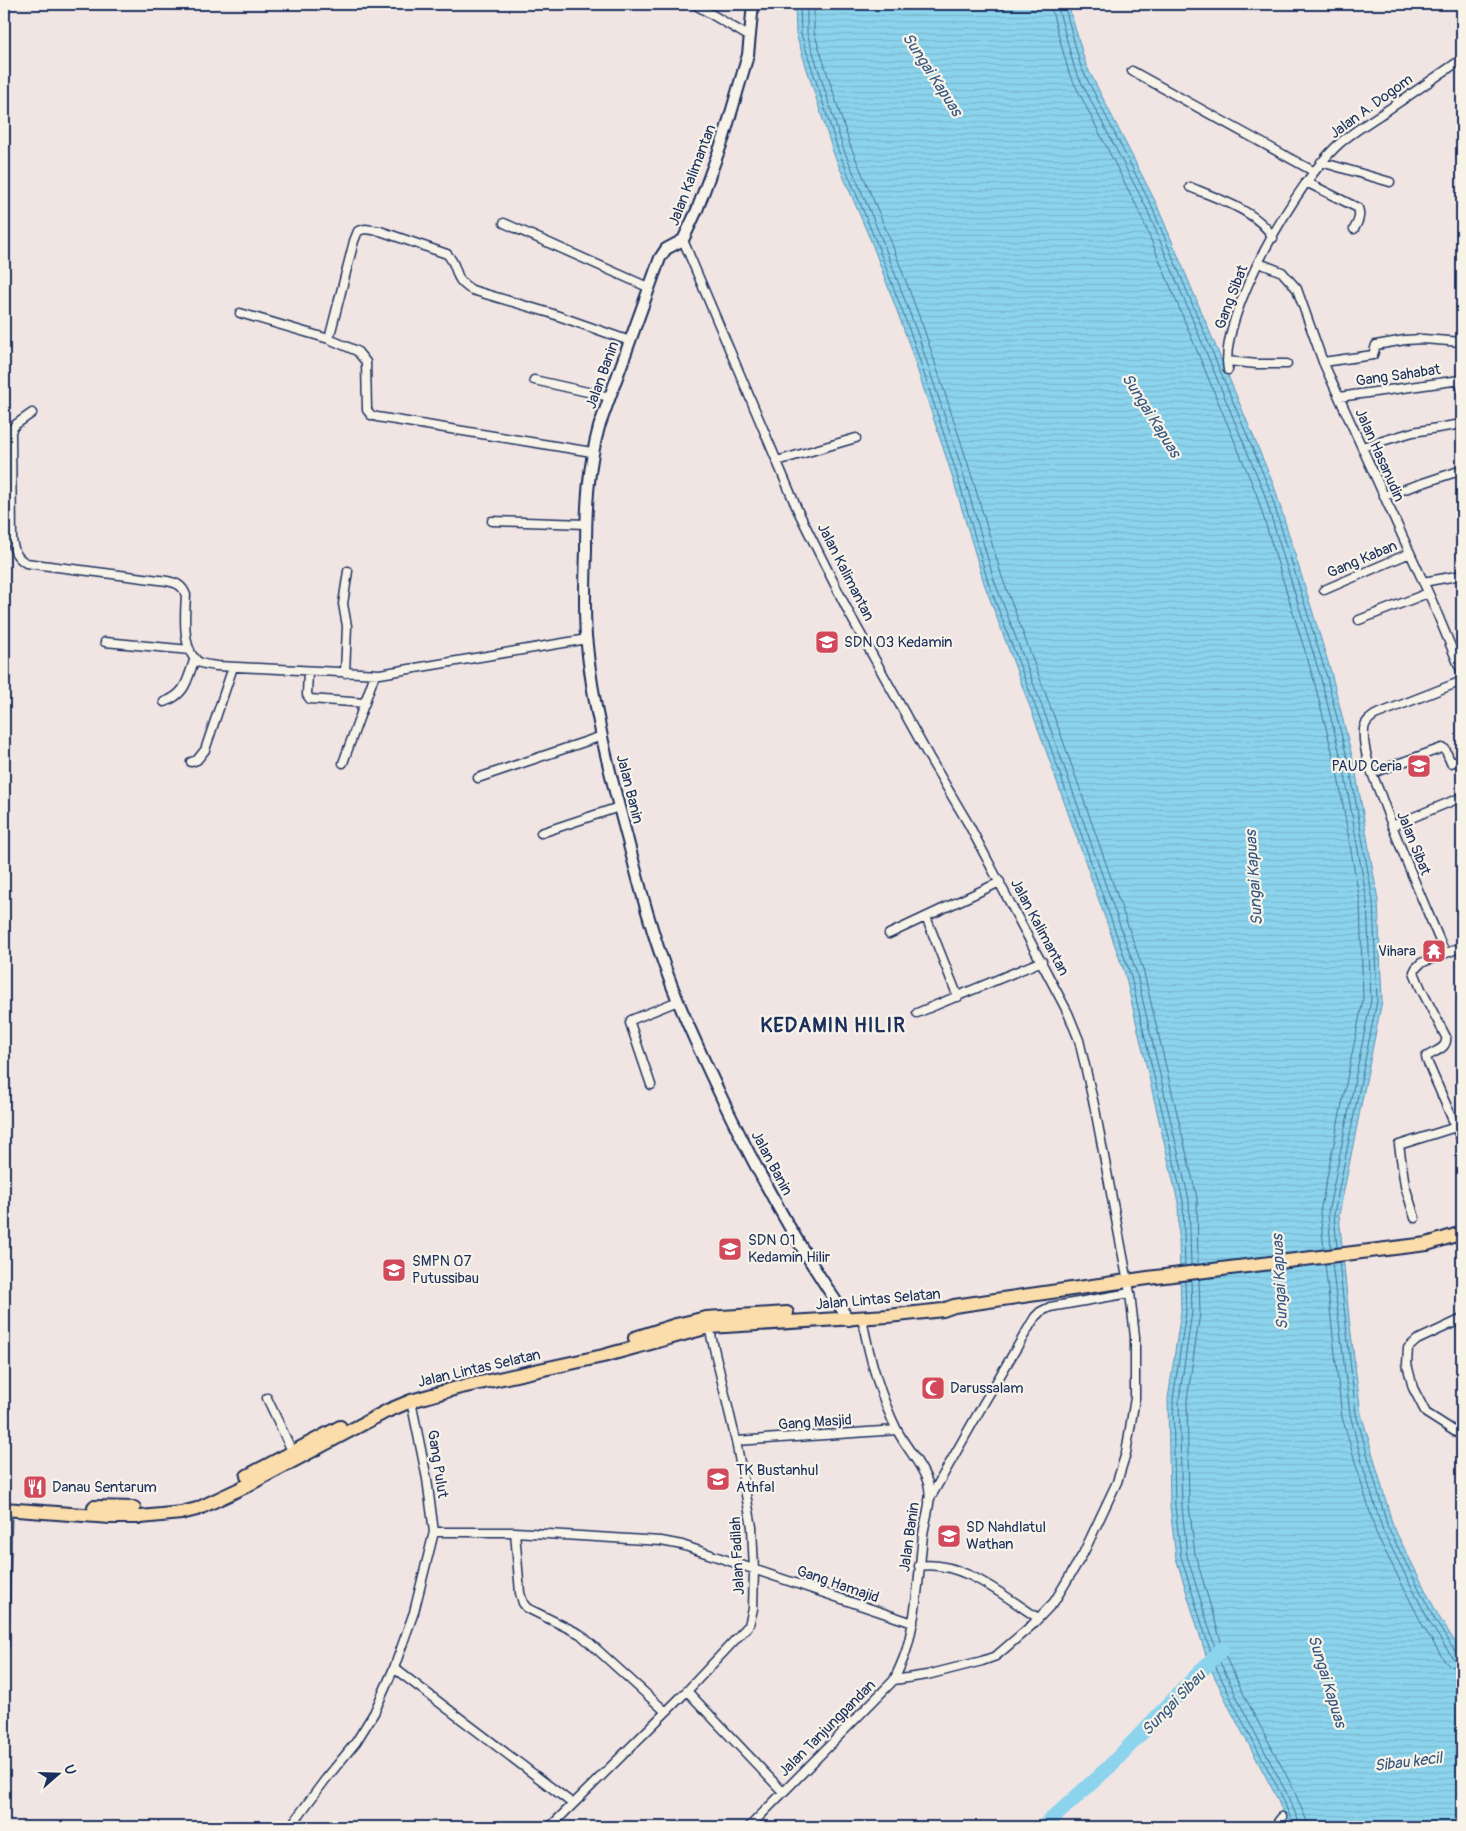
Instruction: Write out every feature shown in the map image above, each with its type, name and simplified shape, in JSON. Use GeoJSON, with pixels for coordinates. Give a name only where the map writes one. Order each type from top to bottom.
{"type":"FeatureCollection","features":[{"type":"Feature","properties":{"kind":"highway","name":"Jalan Lintas Selatan"},"geometry":{"type":"LineString","coordinates":[[5,1507],[143,1508],[181,1505],[213,1494],[292,1451],[412,1401],[457,1388],[709,1327],[869,1315],[948,1303],[954,1306],[1130,1287],[1148,1278],[1400,1248],[1427,1244],[1462,1233]]}},
{"type":"Feature","properties":{"kind":"highway","name":"Jalan Lintas Selatan"},"geometry":{"type":"LineString","coordinates":[[5,1507],[110,1517],[141,1517],[181,1513],[216,1501],[341,1431],[383,1405],[424,1389],[576,1359],[676,1325],[706,1318],[746,1315],[846,1316]]}},
{"type":"Feature","properties":{"kind":"street"},"geometry":{"type":"LineString","coordinates":[[694,4],[750,37]]}},
{"type":"Feature","properties":{"kind":"street","name":"Jalan Kalimantan"},"geometry":{"type":"LineString","coordinates":[[753,4],[744,72],[724,137],[697,210],[682,240],[798,510],[849,613],[1000,882],[1062,1000],[1079,1040],[1095,1109],[1130,1287]]}},
{"type":"Feature","properties":{"kind":"street","name":"Jalan A. Dogom"},"geometry":{"type":"LineString","coordinates":[[1259,263],[1313,171],[1340,143],[1462,60]]}},
{"type":"Feature","properties":{"kind":"street"},"geometry":{"type":"LineString","coordinates":[[1132,72],[1313,171]]}},
{"type":"Feature","properties":{"kind":"street"},"geometry":{"type":"LineString","coordinates":[[1321,162],[1390,182]]}},
{"type":"Feature","properties":{"kind":"street"},"geometry":{"type":"LineString","coordinates":[[1306,182],[1358,208],[1359,219],[1354,230]]}},
{"type":"Feature","properties":{"kind":"street"},"geometry":{"type":"LineString","coordinates":[[1190,187],[1252,216],[1269,231],[1272,238]]}},
{"type":"Feature","properties":{"kind":"street"},"geometry":{"type":"LineString","coordinates":[[504,223],[650,288]]}},
{"type":"Feature","properties":{"kind":"street"},"geometry":{"type":"LineString","coordinates":[[329,339],[354,240],[358,231],[365,229],[380,231],[447,254],[453,261],[458,279],[472,290],[550,313],[630,341]]}},
{"type":"Feature","properties":{"kind":"street","name":"Jalan Banin"},"geometry":{"type":"LineString","coordinates":[[682,240],[666,249],[660,258],[599,427],[592,452],[586,524],[586,639],[602,736],[619,807],[656,939],[678,1001],[714,1082],[765,1184],[800,1244],[846,1316]]}},
{"type":"Feature","properties":{"kind":"street","name":"Gang Sibat"},"geometry":{"type":"LineString","coordinates":[[1228,370],[1229,337],[1237,309],[1259,263]]}},
{"type":"Feature","properties":{"kind":"street","name":"Jalan Hasanudin"},"geometry":{"type":"LineString","coordinates":[[1259,263],[1282,272],[1297,289],[1323,362],[1428,593],[1462,673]]}},
{"type":"Feature","properties":{"kind":"street"},"geometry":{"type":"LineString","coordinates":[[240,313],[329,339],[357,351],[363,356],[367,370],[367,410],[377,417],[592,452]]}},
{"type":"Feature","properties":{"kind":"street"},"geometry":{"type":"LineString","coordinates":[[1323,362],[1373,355],[1376,346],[1405,340],[1462,342]]}},
{"type":"Feature","properties":{"kind":"street"},"geometry":{"type":"LineString","coordinates":[[1227,362],[1266,365],[1287,364]]}},
{"type":"Feature","properties":{"kind":"street"},"geometry":{"type":"LineString","coordinates":[[534,380],[610,397]]}},
{"type":"Feature","properties":{"kind":"street","name":"Gang Sahabat"},"geometry":{"type":"LineString","coordinates":[[1340,398],[1460,380],[1462,393]]}},
{"type":"Feature","properties":{"kind":"street"},"geometry":{"type":"LineString","coordinates":[[32,413],[14,425],[11,430],[12,540],[14,552],[18,559],[26,563],[178,584],[183,588],[186,595],[186,639],[190,650],[200,663],[233,667],[375,674],[586,639]]}},
{"type":"Feature","properties":{"kind":"street"},"geometry":{"type":"LineString","coordinates":[[1362,447],[1412,432],[1462,424]]}},
{"type":"Feature","properties":{"kind":"street"},"geometry":{"type":"LineString","coordinates":[[777,461],[856,438]]}},
{"type":"Feature","properties":{"kind":"street"},"geometry":{"type":"LineString","coordinates":[[1384,496],[1462,470]]}},
{"type":"Feature","properties":{"kind":"street"},"geometry":{"type":"LineString","coordinates":[[492,521],[586,524]]}},
{"type":"Feature","properties":{"kind":"street","name":"Gang Kaban"},"geometry":{"type":"LineString","coordinates":[[1324,590],[1410,554]]}},
{"type":"Feature","properties":{"kind":"street"},"geometry":{"type":"LineString","coordinates":[[345,673],[347,626],[343,604],[348,571]]}},
{"type":"Feature","properties":{"kind":"street"},"geometry":{"type":"LineString","coordinates":[[1423,582],[1462,575]]}},
{"type":"Feature","properties":{"kind":"street"},"geometry":{"type":"LineString","coordinates":[[1359,620],[1428,593]]}},
{"type":"Feature","properties":{"kind":"street"},"geometry":{"type":"LineString","coordinates":[[105,642],[190,650]]}},
{"type":"Feature","properties":{"kind":"street"},"geometry":{"type":"LineString","coordinates":[[164,702],[178,695],[183,690],[195,658]]}},
{"type":"Feature","properties":{"kind":"street"},"geometry":{"type":"LineString","coordinates":[[191,762],[197,760],[206,750],[233,667]]}},
{"type":"Feature","properties":{"kind":"street"},"geometry":{"type":"LineString","coordinates":[[308,671],[307,695],[310,699],[365,703]]}},
{"type":"Feature","properties":{"kind":"street"},"geometry":{"type":"LineString","coordinates":[[343,763],[375,674]]}},
{"type":"Feature","properties":{"kind":"street","name":"Jalan Sibat"},"geometry":{"type":"LineString","coordinates":[[1445,953],[1372,773],[1364,742],[1364,728],[1367,722],[1375,715],[1462,681]]}},
{"type":"Feature","properties":{"kind":"street"},"geometry":{"type":"LineString","coordinates":[[478,778],[602,736]]}},
{"type":"Feature","properties":{"kind":"street"},"geometry":{"type":"LineString","coordinates":[[1372,773],[1442,748],[1445,749],[1451,763],[1462,760]]}},
{"type":"Feature","properties":{"kind":"street"},"geometry":{"type":"LineString","coordinates":[[1392,826],[1462,797]]}},
{"type":"Feature","properties":{"kind":"street"},"geometry":{"type":"LineString","coordinates":[[541,833],[619,807]]}},
{"type":"Feature","properties":{"kind":"street"},"geometry":{"type":"LineString","coordinates":[[889,934],[1000,882]]}},
{"type":"Feature","properties":{"kind":"street"},"geometry":{"type":"LineString","coordinates":[[926,917],[958,997]]}},
{"type":"Feature","properties":{"kind":"street"},"geometry":{"type":"LineString","coordinates":[[1462,947],[1421,963],[1414,972],[1421,990],[1446,1037],[1447,1042],[1445,1046],[1426,1056],[1459,1128],[1462,1141]]}},
{"type":"Feature","properties":{"kind":"street"},"geometry":{"type":"LineString","coordinates":[[917,1013],[1042,961]]}},
{"type":"Feature","properties":{"kind":"street"},"geometry":{"type":"LineString","coordinates":[[651,1085],[630,1023],[633,1018],[678,1001]]}},
{"type":"Feature","properties":{"kind":"street"},"geometry":{"type":"LineString","coordinates":[[1415,1218],[1404,1186],[1399,1145],[1459,1128]]}},
{"type":"Feature","properties":{"kind":"street"},"geometry":{"type":"LineString","coordinates":[[929,1500],[1035,1317],[1050,1307],[1130,1287]]}},
{"type":"Feature","properties":{"kind":"street","name":"Jalan Tanjungpandan"},"geometry":{"type":"LineString","coordinates":[[749,1827],[894,1680],[928,1675],[982,1662],[996,1656],[1016,1641],[1054,1602],[1084,1554],[1117,1482],[1126,1453],[1135,1398],[1135,1337],[1130,1287]]}},
{"type":"Feature","properties":{"kind":"street","name":"Jalan Banin"},"geometry":{"type":"LineString","coordinates":[[869,1315],[867,1344],[887,1408],[897,1430],[922,1469],[928,1484],[929,1500],[913,1623],[904,1658],[894,1680]]}},
{"type":"Feature","properties":{"kind":"street"},"geometry":{"type":"LineString","coordinates":[[1462,1318],[1417,1340],[1408,1348],[1407,1364],[1411,1380],[1426,1412],[1462,1436]]}},
{"type":"Feature","properties":{"kind":"street","name":"Jalan Fadilah"},"geometry":{"type":"LineString","coordinates":[[552,1827],[665,1711],[688,1691],[748,1625],[753,1609],[752,1527],[736,1441],[709,1327]]}},
{"type":"Feature","properties":{"kind":"street"},"geometry":{"type":"LineString","coordinates":[[267,1398],[292,1451]]}},
{"type":"Feature","properties":{"kind":"street","name":"Gang Pulut"},"geometry":{"type":"LineString","coordinates":[[412,1401],[427,1479],[434,1532]]}},
{"type":"Feature","properties":{"kind":"street","name":"Gang Masjid"},"geometry":{"type":"LineString","coordinates":[[736,1441],[897,1430]]}},
{"type":"Feature","properties":{"kind":"street"},"geometry":{"type":"LineString","coordinates":[[4,1646],[5,1507]]}},
{"type":"Feature","properties":{"kind":"street"},"geometry":{"type":"LineString","coordinates":[[290,1827],[356,1742],[374,1713],[394,1668],[414,1612],[434,1532]]}},
{"type":"Feature","properties":{"kind":"street","name":"Gang Hamajid"},"geometry":{"type":"LineString","coordinates":[[434,1532],[515,1532],[661,1541],[682,1545],[913,1623]]}},
{"type":"Feature","properties":{"kind":"street"},"geometry":{"type":"LineString","coordinates":[[515,1532],[520,1593],[527,1608],[580,1634],[665,1711]]}},
{"type":"Feature","properties":{"kind":"street"},"geometry":{"type":"LineString","coordinates":[[919,1566],[932,1564],[952,1568],[986,1584],[1038,1618]]}},
{"type":"Feature","properties":{"kind":"street"},"geometry":{"type":"LineString","coordinates":[[394,1668],[573,1804]]}},
{"type":"Feature","properties":{"kind":"street"},"geometry":{"type":"LineString","coordinates":[[688,1691],[783,1792]]}},
{"type":"Feature","properties":{"kind":"street"},"geometry":{"type":"LineString","coordinates":[[1274,1827],[1282,1817]]}},
{"type":"Feature","properties":{"kind":"water"},"geometry":{"type":"Polygon","coordinates":[[[795,4],[1068,4],[1086,65],[1156,203],[1274,486],[1331,672],[1355,768],[1378,900],[1382,1001],[1339,1215],[1361,1413],[1393,1526],[1439,1617],[1462,1653],[1462,1827],[1289,1827],[1276,1796],[1209,1665],[1176,1558],[1170,1507],[1168,1399],[1181,1311],[1178,1202],[1125,974],[1043,742],[984,583],[950,469],[907,338],[873,246],[833,152],[796,34],[795,4]]]}},
{"type":"Feature","properties":{"kind":"waterway","name":"Sungai Sibau"},"geometry":{"type":"LineString","coordinates":[[1043,1827],[1109,1767],[1222,1649]]}},
{"type":"Feature","properties":{"kind":"place","name":"SDN 03 Kedamin"},"geometry":{"type":"Point","coordinates":[827,642]}},
{"type":"Feature","properties":{"kind":"place","name":"PAUD Ceria"},"geometry":{"type":"Point","coordinates":[1419,766]}},
{"type":"Feature","properties":{"kind":"place","name":"Vihara"},"geometry":{"type":"Point","coordinates":[1434,951]}},
{"type":"Feature","properties":{"kind":"place","name":"SDN 01 Kedamin Hilir"},"geometry":{"type":"Point","coordinates":[730,1249]}},
{"type":"Feature","properties":{"kind":"place","name":"SMPN 07 Putussibau"},"geometry":{"type":"Point","coordinates":[394,1270]}},
{"type":"Feature","properties":{"kind":"place","name":"Darussalam"},"geometry":{"type":"Point","coordinates":[933,1388]}},
{"type":"Feature","properties":{"kind":"place","name":"TK Bustanhul Athfal"},"geometry":{"type":"Point","coordinates":[718,1479]}},
{"type":"Feature","properties":{"kind":"place","name":"Danau Sentarum"},"geometry":{"type":"Point","coordinates":[35,1487]}},
{"type":"Feature","properties":{"kind":"place","name":"SD Nahdlatul Wathan"},"geometry":{"type":"Point","coordinates":[949,1536]}},
{"type":"Feature","properties":{"kind":"district","name":"KEDAMIN HILIR"},"geometry":{"type":"Point","coordinates":[833,1025]}},
{"type":"Feature","properties":{"kind":"water label","name":"Sungai Kapuas"},"geometry":{"type":"Point","coordinates":[933,74]}},
{"type":"Feature","properties":{"kind":"water label","name":"Sungai Kapuas"},"geometry":{"type":"Point","coordinates":[1152,415]}},
{"type":"Feature","properties":{"kind":"water label","name":"Sungai Kapuas"},"geometry":{"type":"Point","coordinates":[1253,878]}},
{"type":"Feature","properties":{"kind":"water label","name":"Sungai Kapuas"},"geometry":{"type":"Point","coordinates":[1279,1282]}},
{"type":"Feature","properties":{"kind":"water label","name":"Sungai Kapuas"},"geometry":{"type":"Point","coordinates":[1328,1681]}},
{"type":"Feature","properties":{"kind":"water label","name":"Sibau kecil"},"geometry":{"type":"Point","coordinates":[1408,1761]}}]}
